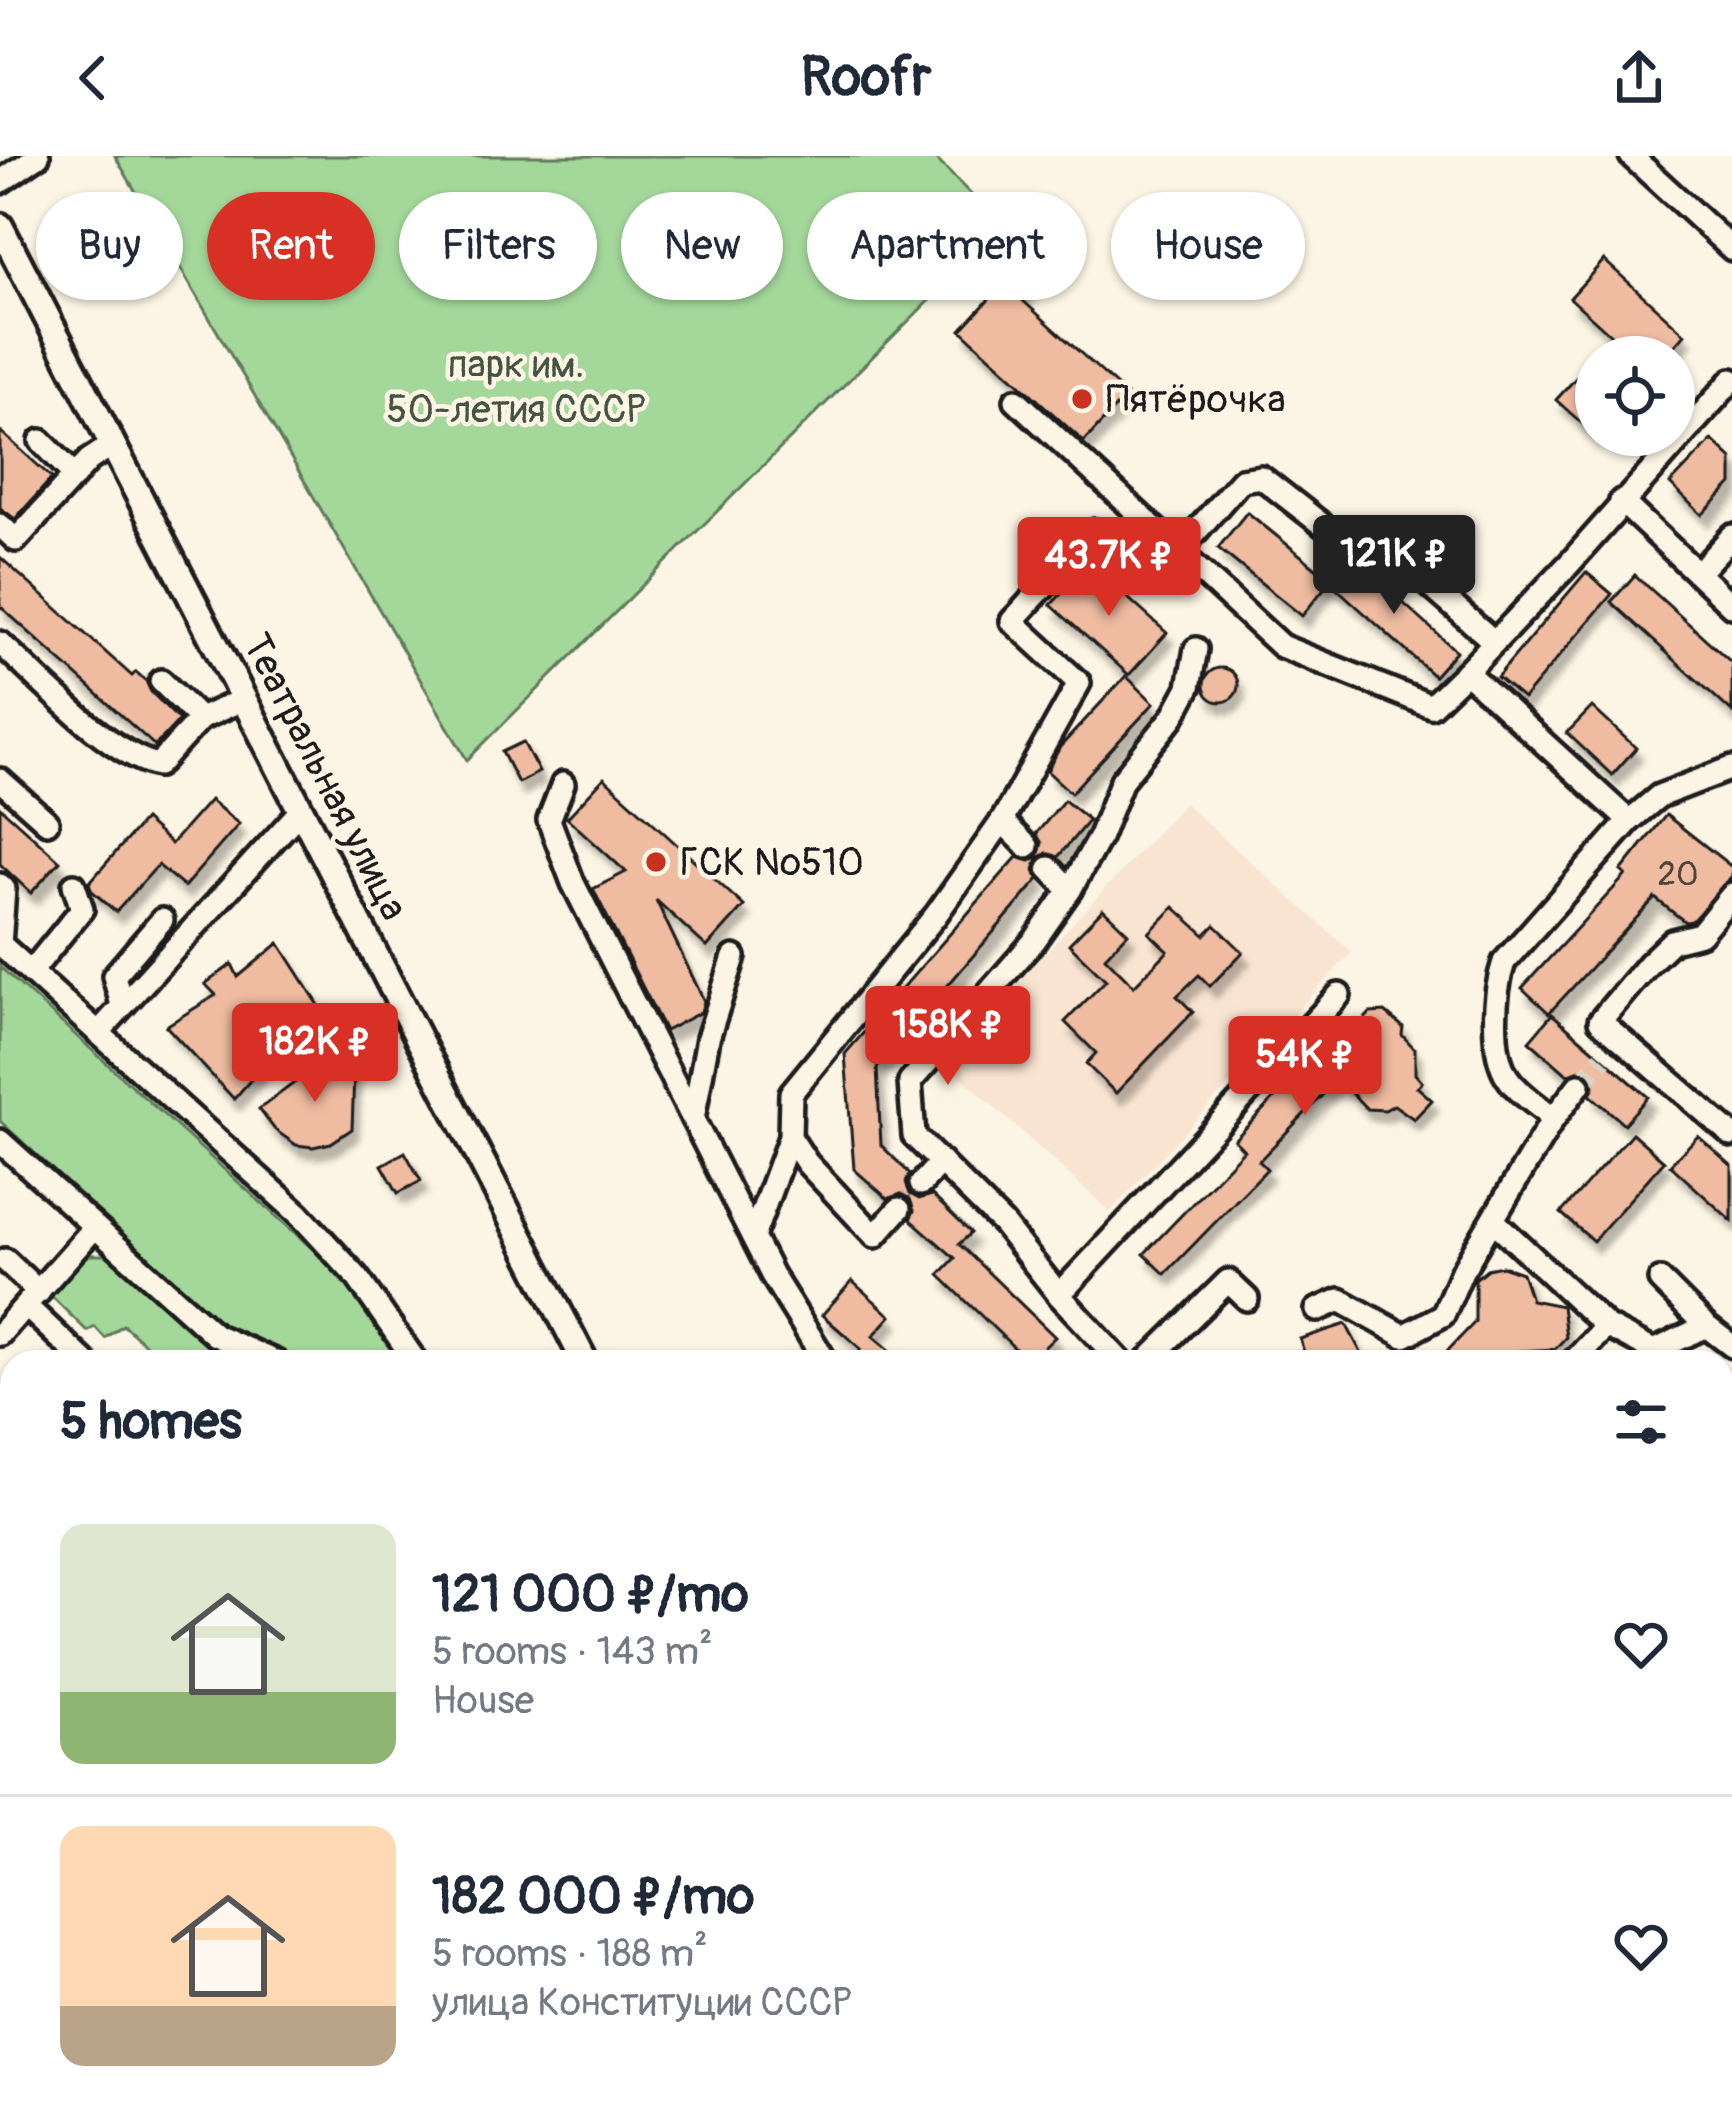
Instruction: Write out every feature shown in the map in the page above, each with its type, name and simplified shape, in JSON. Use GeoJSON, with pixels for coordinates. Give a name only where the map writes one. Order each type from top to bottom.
{"type":"FeatureCollection","features":[{"type":"Feature","properties":{"kind":"main road","name":"Театральная улица"},"geometry":{"type":"LineString","coordinates":[[0,226],[579,1350]]}},
{"type":"Feature","properties":{"kind":"street"},"geometry":{"type":"LineString","coordinates":[[0,182],[38,156]]}},
{"type":"Feature","properties":{"kind":"street"},"geometry":{"type":"LineString","coordinates":[[1630,156],[1732,249]]}},
{"type":"Feature","properties":{"kind":"street"},"geometry":{"type":"LineString","coordinates":[[1016,400],[1281,646],[1431,706],[1569,564],[1732,380]]}},
{"type":"Feature","properties":{"kind":"street"},"geometry":{"type":"LineString","coordinates":[[41,441],[75,476]]}},
{"type":"Feature","properties":{"kind":"street"},"geometry":{"type":"LineString","coordinates":[[0,525],[16,540],[89,460],[112,445]]}},
{"type":"Feature","properties":{"kind":"street"},"geometry":{"type":"LineString","coordinates":[[1180,550],[1241,480],[1261,477],[1329,530],[1379,541],[1492,640]]}},
{"type":"Feature","properties":{"kind":"street"},"geometry":{"type":"LineString","coordinates":[[1622,501],[1732,606]]}},
{"type":"Feature","properties":{"kind":"street"},"geometry":{"type":"LineString","coordinates":[[753,1237],[790,1138],[791,1093],[936,915],[1003,821],[1079,683],[1012,621],[1095,531]]}},
{"type":"Feature","properties":{"kind":"street"},"geometry":{"type":"LineString","coordinates":[[1698,573],[1732,536]]}},
{"type":"Feature","properties":{"kind":"street"},"geometry":{"type":"LineString","coordinates":[[0,643],[118,748],[141,762],[158,765],[200,719],[244,700]]}},
{"type":"Feature","properties":{"kind":"street"},"geometry":{"type":"LineString","coordinates":[[1110,1350],[1003,1224],[914,1136],[910,1082],[1035,940],[1070,890],[1100,836],[1122,780],[1173,717],[1189,687],[1196,649]]}},
{"type":"Feature","properties":{"kind":"street"},"geometry":{"type":"LineString","coordinates":[[1466,672],[1630,821]]}},
{"type":"Feature","properties":{"kind":"street"},"geometry":{"type":"LineString","coordinates":[[161,681],[200,719]]}},
{"type":"Feature","properties":{"kind":"street"},"geometry":{"type":"LineString","coordinates":[[1552,1118],[1506,1077],[1494,1021],[1496,984],[1504,962],[1630,821],[1659,796],[1732,768]]}},
{"type":"Feature","properties":{"kind":"street"},"geometry":{"type":"LineString","coordinates":[[0,780],[47,822]]}},
{"type":"Feature","properties":{"kind":"street"},"geometry":{"type":"LineString","coordinates":[[563,784],[549,820],[572,883],[753,1237],[819,1350]]}},
{"type":"Feature","properties":{"kind":"street"},"geometry":{"type":"LineString","coordinates":[[98,1034],[301,810]]}},
{"type":"Feature","properties":{"kind":"street"},"geometry":{"type":"LineString","coordinates":[[1003,821],[1027,846]]}},
{"type":"Feature","properties":{"kind":"street"},"geometry":{"type":"LineString","coordinates":[[1049,868],[1070,890]]}},
{"type":"Feature","properties":{"kind":"street"},"geometry":{"type":"LineString","coordinates":[[0,885],[4,889],[0,945],[299,1214],[357,1277],[408,1350]]}},
{"type":"Feature","properties":{"kind":"street"},"geometry":{"type":"LineString","coordinates":[[31,972],[82,909],[74,885]]}},
{"type":"Feature","properties":{"kind":"street"},"geometry":{"type":"LineString","coordinates":[[1732,895],[1700,934],[1672,941],[1600,1021],[1732,1135]]}},
{"type":"Feature","properties":{"kind":"street"},"geometry":{"type":"LineString","coordinates":[[122,1005],[114,976],[162,920]]}},
{"type":"Feature","properties":{"kind":"street"},"geometry":{"type":"LineString","coordinates":[[693,1120],[708,1038],[734,957]]}},
{"type":"Feature","properties":{"kind":"street"},"geometry":{"type":"LineString","coordinates":[[1059,1295],[1339,995]]}},
{"type":"Feature","properties":{"kind":"street"},"geometry":{"type":"LineString","coordinates":[[1603,1058],[1620,1039]]}},
{"type":"Feature","properties":{"kind":"street"},"geometry":{"type":"LineString","coordinates":[[1317,1310],[1340,1300],[1404,1336],[1443,1315],[1462,1271],[1552,1118],[1579,1085]]}},
{"type":"Feature","properties":{"kind":"street"},"geometry":{"type":"LineString","coordinates":[[790,1138],[875,1236],[899,1209]]}},
{"type":"Feature","properties":{"kind":"street"},"geometry":{"type":"LineString","coordinates":[[0,1141],[214,1335],[248,1350]]}},
{"type":"Feature","properties":{"kind":"street"},"geometry":{"type":"LineString","coordinates":[[921,1184],[941,1162]]}},
{"type":"Feature","properties":{"kind":"street"},"geometry":{"type":"LineString","coordinates":[[1494,1221],[1606,1326],[1640,1350]]}},
{"type":"Feature","properties":{"kind":"street"},"geometry":{"type":"LineString","coordinates":[[0,1334],[95,1227]]}},
{"type":"Feature","properties":{"kind":"street"},"geometry":{"type":"LineString","coordinates":[[5,1260],[76,1350]]}},
{"type":"Feature","properties":{"kind":"street"},"geometry":{"type":"LineString","coordinates":[[1660,1280],[1732,1346]]}},
{"type":"Feature","properties":{"kind":"street"},"geometry":{"type":"LineString","coordinates":[[1158,1350],[1228,1281],[1246,1299]]}},
{"type":"Feature","properties":{"kind":"street"},"geometry":{"type":"LineString","coordinates":[[1584,1350],[1606,1326]]}},
{"type":"Feature","properties":{"kind":"street"},"geometry":{"type":"LineString","coordinates":[[1663,1350],[1706,1326]]}},
{"type":"Feature","properties":{"kind":"shaded area"},"geometry":{"type":"Polygon","coordinates":[[[1184,803],[1352,952],[1110,1212],[945,1062],[1184,803]]]}},
{"type":"Feature","properties":{"kind":"green space","name":"парк им. 50-летия СССР"},"geometry":{"type":"Polygon","coordinates":[[[115,156],[933,156],[968,192],[807,192],[807,300],[930,300],[467,760],[183,273],[183,192],[136,192],[115,156]]]}},
{"type":"Feature","properties":{"kind":"green space"},"geometry":{"type":"Polygon","coordinates":[[[0,967],[338,1272],[392,1350],[271,1350],[258,1345],[212,1317],[0,1121],[0,967]]]}},
{"type":"Feature","properties":{"kind":"green space"},"geometry":{"type":"Polygon","coordinates":[[[89,1255],[108,1255],[215,1350],[152,1350],[123,1325],[105,1338],[95,1327],[87,1331],[47,1292],[89,1255]]]}},
{"type":"Feature","properties":{"kind":"building"},"geometry":{"type":"Polygon","coordinates":[[[1604,260],[1685,334],[1612,336],[1570,298],[1604,260]]]}},
{"type":"Feature","properties":{"kind":"building"},"geometry":{"type":"Polygon","coordinates":[[[989,300],[1022,300],[1127,395],[1084,442],[961,330],[989,300]]]}},
{"type":"Feature","properties":{"kind":"building"},"geometry":{"type":"Polygon","coordinates":[[[1575,379],[1575,417],[1556,400],[1575,379]]]}},
{"type":"Feature","properties":{"kind":"building"},"geometry":{"type":"Polygon","coordinates":[[[0,431],[52,478],[15,519],[0,508],[0,431]]]}},
{"type":"Feature","properties":{"kind":"building"},"geometry":{"type":"Polygon","coordinates":[[[1712,440],[1732,459],[1732,484],[1702,515],[1670,484],[1712,440]]]}},
{"type":"Feature","properties":{"kind":"building"},"geometry":{"type":"Polygon","coordinates":[[[1247,512],[1331,580],[1302,616],[1218,548],[1247,512]]]}},
{"type":"Feature","properties":{"kind":"building"},"geometry":{"type":"Polygon","coordinates":[[[0,557],[132,676],[136,672],[146,681],[179,720],[155,746],[0,606],[0,557]]]}},
{"type":"Feature","properties":{"kind":"building"},"geometry":{"type":"Polygon","coordinates":[[[1355,559],[1456,651],[1434,676],[1332,584],[1355,559]]]}},
{"type":"Feature","properties":{"kind":"building"},"geometry":{"type":"Polygon","coordinates":[[[1089,563],[1167,633],[1129,675],[1051,605],[1089,563]]]}},
{"type":"Feature","properties":{"kind":"building"},"geometry":{"type":"Polygon","coordinates":[[[1586,572],[1612,594],[1523,699],[1497,677],[1586,572]]]}},
{"type":"Feature","properties":{"kind":"building"},"geometry":{"type":"Polygon","coordinates":[[[1635,575],[1732,663],[1732,712],[1611,602],[1635,575]]]}},
{"type":"Feature","properties":{"kind":"building"},"geometry":{"type":"Polygon","coordinates":[[[1221,668],[1233,673],[1238,685],[1233,697],[1221,702],[1209,697],[1204,685],[1209,673],[1221,668]]]}},
{"type":"Feature","properties":{"kind":"building"},"geometry":{"type":"Polygon","coordinates":[[[1126,676],[1154,703],[1071,793],[1047,771],[1060,747],[1126,676]]]}},
{"type":"Feature","properties":{"kind":"building"},"geometry":{"type":"Polygon","coordinates":[[[1592,707],[1636,748],[1612,775],[1567,733],[1592,707]]]}},
{"type":"Feature","properties":{"kind":"building"},"geometry":{"type":"Polygon","coordinates":[[[523,742],[539,772],[518,783],[502,752],[523,742]]]}},
{"type":"Feature","properties":{"kind":"building"},"geometry":{"type":"Polygon","coordinates":[[[604,778],[744,906],[707,947],[656,900],[704,1001],[701,1012],[665,1031],[593,889],[626,872],[567,818],[604,778]]]}},
{"type":"Feature","properties":{"kind":"building"},"geometry":{"type":"Polygon","coordinates":[[[210,800],[239,824],[184,887],[158,865],[116,912],[92,891],[89,883],[144,820],[171,844],[210,800]]]}},
{"type":"Feature","properties":{"kind":"building"},"geometry":{"type":"Polygon","coordinates":[[[1064,800],[1089,820],[1058,857],[1047,853],[1038,858],[1034,870],[1039,879],[877,1068],[881,1145],[910,1174],[906,1182],[910,1194],[919,1199],[932,1195],[971,1233],[959,1244],[1055,1337],[1041,1350],[1017,1350],[939,1275],[955,1258],[910,1219],[914,1211],[910,1199],[901,1194],[888,1199],[854,1169],[845,1054],[1017,857],[1030,861],[1038,856],[1042,843],[1036,834],[1064,800]]]}},
{"type":"Feature","properties":{"kind":"building"},"geometry":{"type":"Polygon","coordinates":[[[0,807],[60,861],[31,893],[0,864],[0,807]]]}},
{"type":"Feature","properties":{"kind":"building"},"geometry":{"type":"Polygon","coordinates":[[[1666,815],[1732,867],[1732,877],[1692,921],[1685,922],[1655,898],[1549,1013],[1522,988],[1626,875],[1621,871],[1666,815]]]}},
{"type":"Feature","properties":{"kind":"building"},"geometry":{"type":"Polygon","coordinates":[[[1174,907],[1205,935],[1215,925],[1243,952],[1210,986],[1199,975],[1177,996],[1193,1012],[1116,1093],[1086,1064],[1096,1053],[1065,1022],[1106,980],[1069,944],[1103,909],[1128,933],[1105,957],[1134,986],[1168,951],[1149,933],[1174,907]]]}},
{"type":"Feature","properties":{"kind":"building"},"geometry":{"type":"Polygon","coordinates":[[[279,943],[331,1024],[275,1052],[234,1099],[166,1026],[216,995],[205,984],[232,964],[238,977],[279,943]]]}},
{"type":"Feature","properties":{"kind":"building"},"geometry":{"type":"Polygon","coordinates":[[[1385,1012],[1403,1027],[1402,1035],[1415,1049],[1415,1074],[1422,1082],[1417,1087],[1432,1100],[1414,1119],[1394,1105],[1385,1110],[1367,1109],[1338,1079],[1259,1161],[1267,1169],[1165,1274],[1144,1254],[1244,1150],[1234,1140],[1331,1039],[1334,1043],[1370,1013],[1385,1012]]]}},
{"type":"Feature","properties":{"kind":"building"},"geometry":{"type":"Polygon","coordinates":[[[1552,1014],[1648,1097],[1624,1124],[1590,1095],[1594,1086],[1589,1074],[1580,1070],[1568,1075],[1529,1041],[1552,1014]]]}},
{"type":"Feature","properties":{"kind":"building"},"geometry":{"type":"Polygon","coordinates":[[[337,1051],[354,1073],[352,1129],[331,1143],[296,1145],[275,1130],[259,1109],[337,1051]]]}},
{"type":"Feature","properties":{"kind":"building"},"geometry":{"type":"Polygon","coordinates":[[[1632,1133],[1664,1161],[1593,1241],[1561,1213],[1632,1133]]]}},
{"type":"Feature","properties":{"kind":"building"},"geometry":{"type":"Polygon","coordinates":[[[1698,1136],[1732,1166],[1732,1221],[1670,1165],[1698,1136]]]}},
{"type":"Feature","properties":{"kind":"building"},"geometry":{"type":"Polygon","coordinates":[[[405,1152],[421,1181],[398,1193],[382,1165],[405,1152]]]}},
{"type":"Feature","properties":{"kind":"building"},"geometry":{"type":"Polygon","coordinates":[[[1502,1266],[1522,1273],[1531,1300],[1562,1306],[1566,1337],[1555,1349],[1448,1350],[1475,1322],[1475,1279],[1487,1269],[1502,1266]]]}},
{"type":"Feature","properties":{"kind":"building"},"geometry":{"type":"Polygon","coordinates":[[[852,1281],[891,1316],[873,1336],[890,1350],[860,1350],[822,1315],[852,1281]]]}},
{"type":"Feature","properties":{"kind":"building"},"geometry":{"type":"Polygon","coordinates":[[[1346,1324],[1360,1350],[1303,1350],[1300,1339],[1346,1324]]]}},
{"type":"Feature","properties":{"kind":"tunnel"},"geometry":{"type":"LineString","coordinates":[[1579,1085],[1603,1058]]}},
{"type":"Feature","properties":{"kind":"place","name":"Пятёрочка"},"geometry":{"type":"Point","coordinates":[1082,399]}},
{"type":"Feature","properties":{"kind":"place","name":"ГСК №510"},"geometry":{"type":"Point","coordinates":[656,862]}}]}
